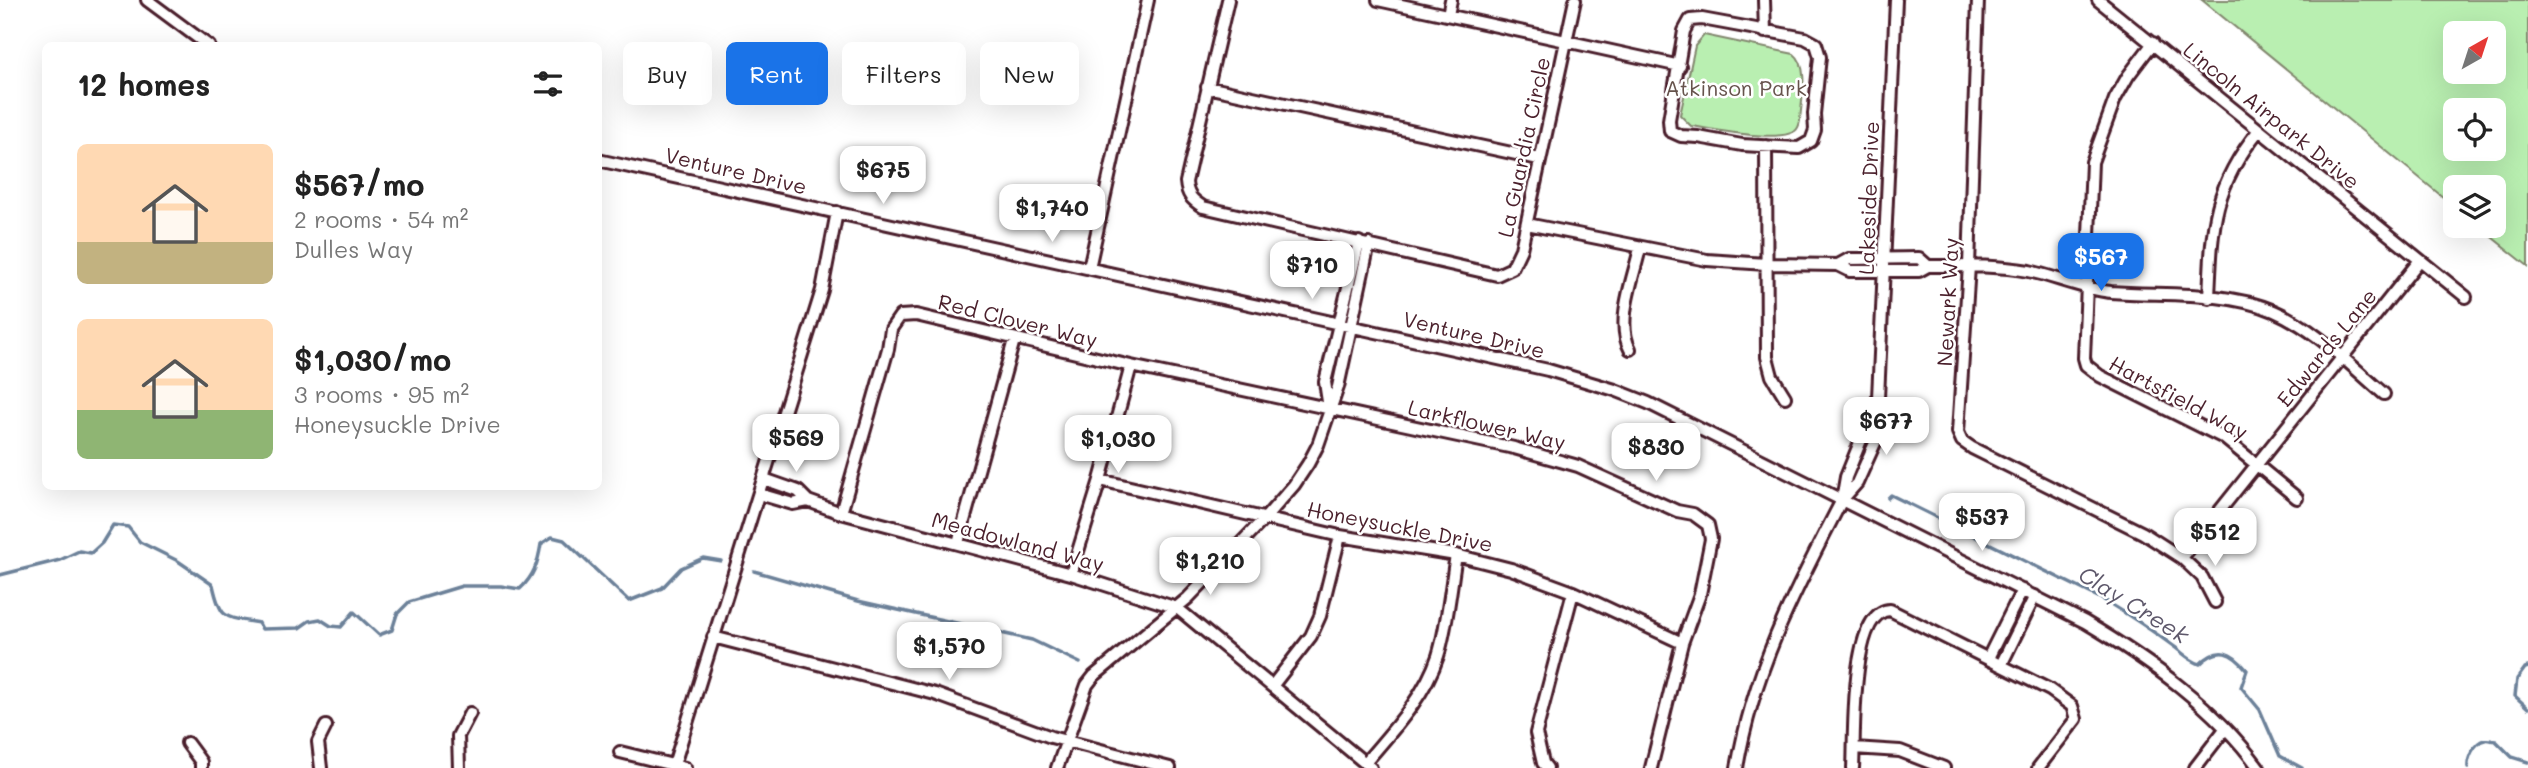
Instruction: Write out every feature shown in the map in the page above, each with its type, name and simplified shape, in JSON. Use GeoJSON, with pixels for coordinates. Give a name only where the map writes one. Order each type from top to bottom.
{"type":"FeatureCollection","features":[{"type":"Feature","properties":{"kind":"street"},"geometry":{"type":"LineString","coordinates":[[147,0],[204,42]]}},
{"type":"Feature","properties":{"kind":"street"},"geometry":{"type":"LineString","coordinates":[[1089,268],[1148,0]]}},
{"type":"Feature","properties":{"kind":"street","name":"La Guardia Circle"},"geometry":{"type":"LineString","coordinates":[[1228,0],[1186,182],[1187,192],[1194,201],[1203,207],[1497,275],[1505,273],[1517,262],[1575,0]]}},
{"type":"Feature","properties":{"kind":"street"},"geometry":{"type":"LineString","coordinates":[[1378,0],[1679,66]]}},
{"type":"Feature","properties":{"kind":"street"},"geometry":{"type":"LineString","coordinates":[[1447,15],[1451,0]]}},
{"type":"Feature","properties":{"kind":"street"},"geometry":{"type":"LineString","coordinates":[[1764,0],[1765,32]]}},
{"type":"Feature","properties":{"kind":"street","name":"Lakeside Drive"},"geometry":{"type":"LineString","coordinates":[[1737,768],[1744,729],[1757,683],[1779,624],[1842,500],[1857,483],[1881,423],[1878,398],[1896,0]]}},
{"type":"Feature","properties":{"kind":"street","name":"Newark Way"},"geometry":{"type":"LineString","coordinates":[[1978,0],[1969,266],[1958,432],[1962,441],[1972,448],[2143,533],[2182,558]]}},
{"type":"Feature","properties":{"kind":"street","name":"Lincoln Airpark Drive"},"geometry":{"type":"LineString","coordinates":[[2098,0],[2466,297]]}},
{"type":"Feature","properties":{"kind":"street"},"geometry":{"type":"LineString","coordinates":[[1702,19],[1765,32],[1805,38],[1816,44],[1819,57],[1815,130],[1811,141],[1799,148],[1784,145],[1742,145],[1698,136],[1681,136],[1670,131],[1669,120],[1684,31],[1690,20],[1702,19]]}},
{"type":"Feature","properties":{"kind":"street","name":"Hartsfield Way"},"geometry":{"type":"LineString","coordinates":[[2153,43],[2115,99],[2092,162],[2084,358],[2092,372],[2212,431],[2257,463],[2297,498]]}},
{"type":"Feature","properties":{"kind":"street"},"geometry":{"type":"LineString","coordinates":[[1207,87],[1539,159]]}},
{"type":"Feature","properties":{"kind":"street"},"geometry":{"type":"LineString","coordinates":[[2209,298],[2216,210],[2234,163],[2259,130]]}},
{"type":"Feature","properties":{"kind":"street"},"geometry":{"type":"LineString","coordinates":[[1766,146],[1767,357],[1772,376],[1785,397]]}},
{"type":"Feature","properties":{"kind":"street","name":"Venture Drive"},"geometry":{"type":"LineString","coordinates":[[602,161],[1548,370],[1615,390],[2085,622],[2139,657],[2192,698],[2225,729],[2259,768]]}},
{"type":"Feature","properties":{"kind":"street"},"geometry":{"type":"LineString","coordinates":[[620,752],[677,767],[713,638],[822,290],[837,212]]}},
{"type":"Feature","properties":{"kind":"street"},"geometry":{"type":"LineString","coordinates":[[1527,224],[1707,260],[1838,265],[1849,259],[1884,264],[1919,258],[1928,266],[2000,267],[2032,272],[2108,292],[2248,301],[2308,329],[2384,394]]}},
{"type":"Feature","properties":{"kind":"street"},"geometry":{"type":"LineString","coordinates":[[1329,408],[1325,382],[1339,323],[1364,243]]}},
{"type":"Feature","properties":{"kind":"street"},"geometry":{"type":"LineString","coordinates":[[1057,768],[1087,685],[1094,676],[1177,608],[1266,517],[1308,464],[1318,445],[1338,387],[1352,326],[1364,243]]}},
{"type":"Feature","properties":{"kind":"street"},"geometry":{"type":"LineString","coordinates":[[1630,349],[1623,320],[1640,248]]}},
{"type":"Feature","properties":{"kind":"street","name":"Edwards Lane"},"geometry":{"type":"LineString","coordinates":[[2182,558],[2420,260]]}},
{"type":"Feature","properties":{"kind":"street","name":"Red Clover Way"},"geometry":{"type":"LineString","coordinates":[[841,513],[888,349],[891,329],[900,316],[916,315],[1014,340],[1329,408]]}},
{"type":"Feature","properties":{"kind":"street"},"geometry":{"type":"LineString","coordinates":[[958,543],[1014,340]]}},
{"type":"Feature","properties":{"kind":"street"},"geometry":{"type":"LineString","coordinates":[[1072,574],[1131,366]]}},
{"type":"Feature","properties":{"kind":"street","name":"Larkflower Way"},"geometry":{"type":"LineString","coordinates":[[1329,408],[1514,447],[1578,466],[1677,511],[1693,514],[1708,525],[1711,539],[1700,594],[1682,643],[1651,768]]}},
{"type":"Feature","properties":{"kind":"street","name":"Meadowland Way"},"geometry":{"type":"LineString","coordinates":[[764,479],[798,491],[808,501],[841,513],[1072,574],[1177,608],[1368,765]]}},
{"type":"Feature","properties":{"kind":"street","name":"Honeysuckle Drive"},"geometry":{"type":"LineString","coordinates":[[1100,480],[1340,536],[1456,555],[1511,569],[1573,592],[1682,643]]}},
{"type":"Feature","properties":{"kind":"street","name":"Meadowland Way"},"geometry":{"type":"LineString","coordinates":[[759,494],[793,504],[808,501]]}},
{"type":"Feature","properties":{"kind":"street"},"geometry":{"type":"LineString","coordinates":[[1273,685],[1311,636],[1320,617],[1340,536]]}},
{"type":"Feature","properties":{"kind":"street"},"geometry":{"type":"LineString","coordinates":[[1368,765],[1422,691],[1438,656],[1456,555]]}},
{"type":"Feature","properties":{"kind":"street"},"geometry":{"type":"LineString","coordinates":[[2182,558],[2202,577],[2215,602]]}},
{"type":"Feature","properties":{"kind":"street"},"geometry":{"type":"LineString","coordinates":[[1988,658],[2022,590]]}},
{"type":"Feature","properties":{"kind":"street"},"geometry":{"type":"LineString","coordinates":[[1547,768],[1543,763],[1536,733],[1573,592]]}},
{"type":"Feature","properties":{"kind":"street"},"geometry":{"type":"LineString","coordinates":[[2001,664],[2035,596]]}},
{"type":"Feature","properties":{"kind":"street"},"geometry":{"type":"LineString","coordinates":[[1853,768],[1859,660],[1869,626],[1882,610],[1890,610],[2001,664],[2063,698],[2076,713],[2076,719],[2038,768]]}},
{"type":"Feature","properties":{"kind":"street"},"geometry":{"type":"LineString","coordinates":[[713,638],[935,694],[1065,741],[1170,768]]}},
{"type":"Feature","properties":{"kind":"street"},"geometry":{"type":"LineString","coordinates":[[459,768],[458,736],[470,713]]}},
{"type":"Feature","properties":{"kind":"street"},"geometry":{"type":"LineString","coordinates":[[321,768],[318,742],[326,726]]}},
{"type":"Feature","properties":{"kind":"street"},"geometry":{"type":"LineString","coordinates":[[2195,768],[2225,729]]}},
{"type":"Feature","properties":{"kind":"street"},"geometry":{"type":"LineString","coordinates":[[187,743],[201,762],[201,768]]}},
{"type":"Feature","properties":{"kind":"street"},"geometry":{"type":"LineString","coordinates":[[1854,748],[1900,751],[1944,768]]}},
{"type":"Feature","properties":{"kind":"green space"},"geometry":{"type":"Polygon","coordinates":[[[2202,0],[2528,0],[2528,266],[2493,238],[2506,238],[2506,175],[2443,175],[2443,197],[2202,0]]]}},
{"type":"Feature","properties":{"kind":"green space","name":"Atkinson Park"},"geometry":{"type":"Polygon","coordinates":[[[1704,35],[1794,54],[1802,67],[1803,75],[1800,121],[1796,130],[1775,136],[1745,134],[1691,126],[1680,115],[1695,46],[1704,35]]]}},
{"type":"Feature","properties":{"kind":"waterway","name":"Clay Creek"},"geometry":{"type":"LineString","coordinates":[[1888,498],[1891,495],[2104,600],[2200,664],[2213,654],[2231,655],[2247,670],[2241,687],[2260,710],[2280,756],[2302,768]]}},
{"type":"Feature","properties":{"kind":"waterway","name":"Clay Creek"},"geometry":{"type":"LineString","coordinates":[[0,575],[60,560],[79,551],[91,553],[102,543],[113,525],[128,527],[140,542],[178,561],[213,585],[222,611],[232,618],[259,623],[262,629],[299,628],[309,621],[320,619],[331,626],[341,627],[354,612],[379,635],[392,630],[397,614],[409,602],[462,586],[520,589],[535,569],[541,544],[552,537],[564,540],[629,601],[662,588],[681,568],[703,558],[721,561]]}},
{"type":"Feature","properties":{"kind":"waterway","name":"Clay Creek"},"geometry":{"type":"LineString","coordinates":[[754,571],[858,601],[1032,640],[1080,663]]}},
{"type":"Feature","properties":{"kind":"waterway","name":"Clay Creek"},"geometry":{"type":"LineString","coordinates":[[2528,667],[2517,679],[2515,696],[2528,708]]}},
{"type":"Feature","properties":{"kind":"waterway","name":"Clay Creek"},"geometry":{"type":"LineString","coordinates":[[2468,768],[2472,751],[2481,741],[2486,740],[2496,741],[2512,757],[2528,762]]}}]}
